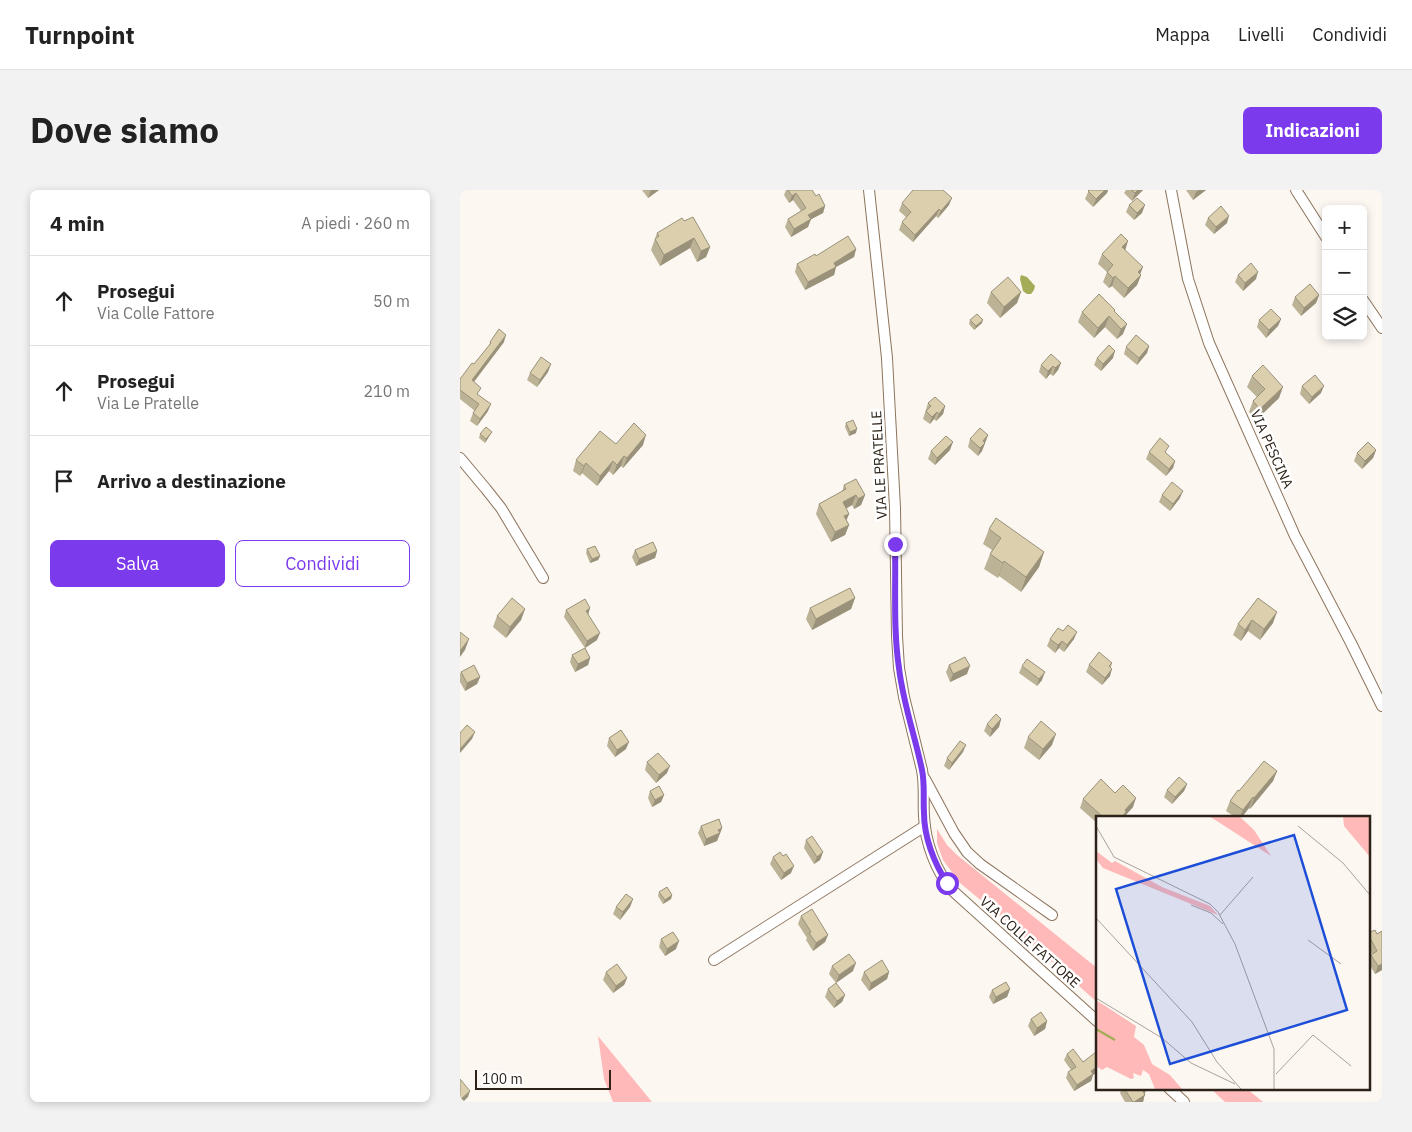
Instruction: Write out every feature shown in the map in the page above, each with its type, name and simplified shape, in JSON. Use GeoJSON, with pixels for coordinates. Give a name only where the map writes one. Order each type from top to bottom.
{"type":"FeatureCollection","features":[{"type":"Feature","properties":{"kind":"street","name":"VIA LE PRATELLE"},"geometry":{"type":"LineString","coordinates":[[869,190],[887,358],[895,508],[899,668],[923,776],[925,826]]}},
{"type":"Feature","properties":{"kind":"street","name":"VIA PESCINA"},"geometry":{"type":"LineString","coordinates":[[1171,190],[1188,279],[1209,343],[1298,542],[1382,706]]}},
{"type":"Feature","properties":{"kind":"street"},"geometry":{"type":"LineString","coordinates":[[1296,190],[1322,231]]}},
{"type":"Feature","properties":{"kind":"street"},"geometry":{"type":"LineString","coordinates":[[1367,306],[1382,328]]}},
{"type":"Feature","properties":{"kind":"street"},"geometry":{"type":"LineString","coordinates":[[460,458],[501,508],[543,578]]}},
{"type":"Feature","properties":{"kind":"street"},"geometry":{"type":"LineString","coordinates":[[923,776],[954,833],[967,852],[984,868],[1052,915]]}},
{"type":"Feature","properties":{"kind":"street"},"geometry":{"type":"LineString","coordinates":[[714,960],[925,826]]}},
{"type":"Feature","properties":{"kind":"street","name":"VIA COLLE FATTORE"},"geometry":{"type":"LineString","coordinates":[[925,826],[935,862],[950,888],[1096,1019]]}},
{"type":"Feature","properties":{"kind":"street"},"geometry":{"type":"LineString","coordinates":[[1171,1090],[1184,1102]]}},
{"type":"Feature","properties":{"kind":"shaded area"},"geometry":{"type":"Polygon","coordinates":[[[1021,275],[1027,277],[1035,286],[1031,294],[1023,291],[1021,275]]]}},
{"type":"Feature","properties":{"kind":"shaded area"},"geometry":{"type":"Polygon","coordinates":[[[937,829],[947,845],[957,855],[1096,967],[1096,1001],[960,883],[943,860],[937,843],[937,829]]]}},
{"type":"Feature","properties":{"kind":"shaded area"},"geometry":{"type":"Polygon","coordinates":[[[598,1036],[652,1102],[613,1102],[604,1079],[598,1036]]]}},
{"type":"Feature","properties":{"kind":"shaded area"},"geometry":{"type":"Polygon","coordinates":[[[1212,1090],[1248,1090],[1263,1102],[1225,1102],[1212,1090]]]}},
{"type":"Feature","properties":{"kind":"building"},"geometry":{"type":"Polygon","coordinates":[[[788,190],[812,190],[816,196],[819,194],[825,206],[808,215],[811,219],[794,229],[788,219],[806,208],[796,193],[792,196],[788,190]]]}},
{"type":"Feature","properties":{"kind":"building"},"geometry":{"type":"Polygon","coordinates":[[[913,190],[943,190],[952,198],[915,235],[902,222],[911,212],[902,203],[913,190]]]}},
{"type":"Feature","properties":{"kind":"building"},"geometry":{"type":"Polygon","coordinates":[[[1089,190],[1105,190],[1096,199],[1089,190]]]}},
{"type":"Feature","properties":{"kind":"building"},"geometry":{"type":"Polygon","coordinates":[[[1137,198],[1145,205],[1137,213],[1129,205],[1137,198]]]}},
{"type":"Feature","properties":{"kind":"building"},"geometry":{"type":"Polygon","coordinates":[[[1221,206],[1229,216],[1216,227],[1208,218],[1221,206]]]}},
{"type":"Feature","properties":{"kind":"building"},"geometry":{"type":"Polygon","coordinates":[[[693,217],[710,247],[701,251],[694,238],[664,255],[655,239],[659,236],[657,233],[682,218],[684,221],[693,217]]]}},
{"type":"Feature","properties":{"kind":"building"},"geometry":{"type":"Polygon","coordinates":[[[1121,234],[1128,241],[1122,247],[1143,267],[1138,272],[1141,275],[1128,288],[1115,276],[1113,278],[1107,272],[1113,265],[1102,254],[1121,234]]]}},
{"type":"Feature","properties":{"kind":"building"},"geometry":{"type":"Polygon","coordinates":[[[848,236],[856,249],[834,263],[836,267],[808,282],[797,264],[815,254],[816,256],[848,236]]]}},
{"type":"Feature","properties":{"kind":"building"},"geometry":{"type":"Polygon","coordinates":[[[1251,263],[1258,272],[1245,283],[1238,275],[1251,263]]]}},
{"type":"Feature","properties":{"kind":"building"},"geometry":{"type":"Polygon","coordinates":[[[1008,277],[1021,292],[1004,307],[991,292],[1008,277]]]}},
{"type":"Feature","properties":{"kind":"building"},"geometry":{"type":"Polygon","coordinates":[[[1310,284],[1319,295],[1304,308],[1295,297],[1310,284]]]}},
{"type":"Feature","properties":{"kind":"building"},"geometry":{"type":"Polygon","coordinates":[[[1099,294],[1127,324],[1121,329],[1109,316],[1098,328],[1082,312],[1099,294]]]}},
{"type":"Feature","properties":{"kind":"building"},"geometry":{"type":"Polygon","coordinates":[[[1271,309],[1281,319],[1269,330],[1259,320],[1271,309]]]}},
{"type":"Feature","properties":{"kind":"building"},"geometry":{"type":"Polygon","coordinates":[[[977,314],[983,320],[976,326],[970,320],[977,314]]]}},
{"type":"Feature","properties":{"kind":"building"},"geometry":{"type":"Polygon","coordinates":[[[499,329],[506,335],[472,380],[481,388],[477,394],[491,404],[480,419],[473,413],[479,404],[460,390],[460,379],[491,343],[499,329]]]}},
{"type":"Feature","properties":{"kind":"building"},"geometry":{"type":"Polygon","coordinates":[[[1136,335],[1149,346],[1139,358],[1126,347],[1136,335]]]}},
{"type":"Feature","properties":{"kind":"building"},"geometry":{"type":"Polygon","coordinates":[[[1109,345],[1115,351],[1103,364],[1097,358],[1109,345]]]}},
{"type":"Feature","properties":{"kind":"building"},"geometry":{"type":"Polygon","coordinates":[[[1051,354],[1061,363],[1055,368],[1053,366],[1048,371],[1041,365],[1051,354]]]}},
{"type":"Feature","properties":{"kind":"building"},"geometry":{"type":"Polygon","coordinates":[[[541,357],[551,364],[540,380],[530,373],[541,357]]]}},
{"type":"Feature","properties":{"kind":"building"},"geometry":{"type":"Polygon","coordinates":[[[1263,365],[1283,387],[1260,409],[1253,401],[1265,389],[1252,376],[1263,365]]]}},
{"type":"Feature","properties":{"kind":"building"},"geometry":{"type":"Polygon","coordinates":[[[1315,375],[1324,386],[1312,397],[1302,386],[1315,375]]]}},
{"type":"Feature","properties":{"kind":"building"},"geometry":{"type":"Polygon","coordinates":[[[935,397],[945,406],[939,414],[937,412],[932,417],[926,411],[931,406],[928,403],[935,397]]]}},
{"type":"Feature","properties":{"kind":"building"},"geometry":{"type":"Polygon","coordinates":[[[853,420],[857,429],[850,432],[846,423],[853,420]]]}},
{"type":"Feature","properties":{"kind":"building"},"geometry":{"type":"Polygon","coordinates":[[[634,423],[646,435],[627,458],[624,456],[617,465],[613,461],[600,476],[586,463],[584,466],[576,460],[600,431],[616,444],[634,423]]]}},
{"type":"Feature","properties":{"kind":"building"},"geometry":{"type":"Polygon","coordinates":[[[486,427],[492,432],[486,439],[480,434],[486,427]]]}},
{"type":"Feature","properties":{"kind":"building"},"geometry":{"type":"Polygon","coordinates":[[[980,428],[988,435],[983,441],[985,443],[980,448],[970,439],[980,428]]]}},
{"type":"Feature","properties":{"kind":"building"},"geometry":{"type":"Polygon","coordinates":[[[946,436],[953,442],[937,458],[931,451],[946,436]]]}},
{"type":"Feature","properties":{"kind":"building"},"geometry":{"type":"Polygon","coordinates":[[[1160,438],[1169,446],[1165,452],[1175,461],[1169,469],[1149,452],[1160,438]]]}},
{"type":"Feature","properties":{"kind":"building"},"geometry":{"type":"Polygon","coordinates":[[[1368,442],[1376,450],[1365,461],[1357,453],[1368,442]]]}},
{"type":"Feature","properties":{"kind":"building"},"geometry":{"type":"Polygon","coordinates":[[[856,479],[865,495],[858,499],[856,495],[843,502],[849,514],[844,516],[849,525],[835,532],[819,504],[846,489],[844,485],[856,479]]]}},
{"type":"Feature","properties":{"kind":"building"},"geometry":{"type":"Polygon","coordinates":[[[1172,482],[1183,491],[1173,504],[1162,495],[1172,482]]]}},
{"type":"Feature","properties":{"kind":"building"},"geometry":{"type":"Polygon","coordinates":[[[996,518],[1044,552],[1026,577],[1004,561],[1003,563],[990,554],[1001,538],[989,529],[996,518]]]}},
{"type":"Feature","properties":{"kind":"building"},"geometry":{"type":"Polygon","coordinates":[[[653,542],[657,551],[639,559],[635,550],[653,542]]]}},
{"type":"Feature","properties":{"kind":"building"},"geometry":{"type":"Polygon","coordinates":[[[595,546],[600,556],[592,559],[587,549],[595,546]]]}},
{"type":"Feature","properties":{"kind":"building"},"geometry":{"type":"Polygon","coordinates":[[[850,588],[855,598],[816,619],[810,608],[850,588]]]}},
{"type":"Feature","properties":{"kind":"building"},"geometry":{"type":"Polygon","coordinates":[[[512,598],[525,609],[510,627],[497,616],[512,598]]]}},
{"type":"Feature","properties":{"kind":"building"},"geometry":{"type":"Polygon","coordinates":[[[1258,598],[1277,612],[1264,629],[1252,620],[1245,630],[1238,624],[1258,598]]]}},
{"type":"Feature","properties":{"kind":"building"},"geometry":{"type":"Polygon","coordinates":[[[585,599],[590,608],[586,611],[600,633],[587,641],[566,610],[585,599]]]}},
{"type":"Feature","properties":{"kind":"building"},"geometry":{"type":"Polygon","coordinates":[[[1068,625],[1077,632],[1067,645],[1062,641],[1058,645],[1050,639],[1058,628],[1063,631],[1068,625]]]}},
{"type":"Feature","properties":{"kind":"building"},"geometry":{"type":"Polygon","coordinates":[[[460,632],[469,639],[460,651],[460,632]]]}},
{"type":"Feature","properties":{"kind":"building"},"geometry":{"type":"Polygon","coordinates":[[[585,648],[590,658],[578,664],[572,655],[585,648]]]}},
{"type":"Feature","properties":{"kind":"building"},"geometry":{"type":"Polygon","coordinates":[[[1099,652],[1112,663],[1109,666],[1112,669],[1105,678],[1089,665],[1099,652]]]}},
{"type":"Feature","properties":{"kind":"building"},"geometry":{"type":"Polygon","coordinates":[[[965,657],[970,666],[953,674],[949,665],[965,657]]]}},
{"type":"Feature","properties":{"kind":"building"},"geometry":{"type":"Polygon","coordinates":[[[1027,659],[1045,672],[1039,679],[1022,666],[1027,659]]]}},
{"type":"Feature","properties":{"kind":"building"},"geometry":{"type":"Polygon","coordinates":[[[474,665],[480,677],[467,683],[461,672],[474,665]]]}},
{"type":"Feature","properties":{"kind":"building"},"geometry":{"type":"Polygon","coordinates":[[[996,714],[1001,719],[992,729],[987,724],[996,714]]]}},
{"type":"Feature","properties":{"kind":"building"},"geometry":{"type":"Polygon","coordinates":[[[1041,721],[1056,734],[1043,749],[1028,737],[1041,721]]]}},
{"type":"Feature","properties":{"kind":"building"},"geometry":{"type":"Polygon","coordinates":[[[467,725],[475,732],[460,749],[460,733],[467,725]]]}},
{"type":"Feature","properties":{"kind":"building"},"geometry":{"type":"Polygon","coordinates":[[[621,730],[629,742],[617,750],[609,738],[621,730]]]}},
{"type":"Feature","properties":{"kind":"building"},"geometry":{"type":"Polygon","coordinates":[[[960,741],[966,745],[952,763],[947,758],[960,741]]]}},
{"type":"Feature","properties":{"kind":"building"},"geometry":{"type":"Polygon","coordinates":[[[658,753],[670,766],[659,775],[647,762],[658,753]]]}},
{"type":"Feature","properties":{"kind":"building"},"geometry":{"type":"Polygon","coordinates":[[[1264,761],[1277,771],[1243,810],[1230,801],[1264,761]]]}},
{"type":"Feature","properties":{"kind":"building"},"geometry":{"type":"Polygon","coordinates":[[[1179,777],[1187,784],[1175,797],[1167,790],[1179,777]]]}},
{"type":"Feature","properties":{"kind":"building"},"geometry":{"type":"Polygon","coordinates":[[[1101,779],[1115,793],[1123,785],[1136,798],[1125,810],[1126,812],[1123,816],[1102,816],[1083,799],[1101,779]]]}},
{"type":"Feature","properties":{"kind":"building"},"geometry":{"type":"Polygon","coordinates":[[[659,786],[664,795],[655,800],[650,791],[659,786]]]}},
{"type":"Feature","properties":{"kind":"building"},"geometry":{"type":"Polygon","coordinates":[[[719,819],[722,828],[718,830],[720,833],[706,839],[701,826],[719,819]]]}},
{"type":"Feature","properties":{"kind":"building"},"geometry":{"type":"Polygon","coordinates":[[[812,836],[823,852],[817,857],[806,840],[812,836]]]}},
{"type":"Feature","properties":{"kind":"building"},"geometry":{"type":"Polygon","coordinates":[[[780,852],[783,856],[786,854],[794,866],[784,873],[773,857],[780,852]]]}},
{"type":"Feature","properties":{"kind":"building"},"geometry":{"type":"Polygon","coordinates":[[[667,887],[672,895],[665,900],[659,892],[667,887]]]}},
{"type":"Feature","properties":{"kind":"building"},"geometry":{"type":"Polygon","coordinates":[[[626,894],[633,899],[623,912],[616,907],[626,894]]]}},
{"type":"Feature","properties":{"kind":"building"},"geometry":{"type":"Polygon","coordinates":[[[812,909],[828,935],[816,943],[801,916],[812,909]]]}},
{"type":"Feature","properties":{"kind":"building"},"geometry":{"type":"Polygon","coordinates":[[[1375,930],[1377,934],[1382,931],[1382,964],[1378,966],[1371,955],[1377,951],[1369,933],[1375,930]]]}},
{"type":"Feature","properties":{"kind":"building"},"geometry":{"type":"Polygon","coordinates":[[[673,932],[679,941],[667,949],[661,939],[673,932]]]}},
{"type":"Feature","properties":{"kind":"building"},"geometry":{"type":"Polygon","coordinates":[[[849,954],[856,963],[839,975],[832,966],[849,954]]]}},
{"type":"Feature","properties":{"kind":"building"},"geometry":{"type":"Polygon","coordinates":[[[882,960],[889,972],[871,983],[864,972],[882,960]]]}},
{"type":"Feature","properties":{"kind":"building"},"geometry":{"type":"Polygon","coordinates":[[[617,964],[627,978],[616,986],[606,972],[617,964]]]}},
{"type":"Feature","properties":{"kind":"building"},"geometry":{"type":"Polygon","coordinates":[[[1006,982],[1010,989],[996,997],[992,990],[1006,982]]]}},
{"type":"Feature","properties":{"kind":"building"},"geometry":{"type":"Polygon","coordinates":[[[836,983],[845,995],[837,1001],[828,989],[836,983]]]}},
{"type":"Feature","properties":{"kind":"building"},"geometry":{"type":"Polygon","coordinates":[[[1041,1012],[1047,1021],[1037,1028],[1031,1019],[1041,1012]]]}},
{"type":"Feature","properties":{"kind":"building"},"geometry":{"type":"Polygon","coordinates":[[[1073,1049],[1083,1062],[1096,1052],[1096,1068],[1091,1071],[1093,1074],[1077,1085],[1068,1072],[1076,1067],[1067,1054],[1073,1049]]]}},
{"type":"Feature","properties":{"kind":"building"},"geometry":{"type":"Polygon","coordinates":[[[460,1079],[470,1091],[460,1100],[460,1079]]]}},
{"type":"Feature","properties":{"kind":"building"},"geometry":{"type":"Polygon","coordinates":[[[1125,1090],[1144,1090],[1143,1091],[1145,1095],[1133,1102],[1125,1090]]]}},
{"type":"Feature","properties":{"kind":"route"},"geometry":{"type":"LineString","coordinates":[[895,544],[899,668],[924,781],[924,817],[927,837],[935,862],[947,883]]}}]}
